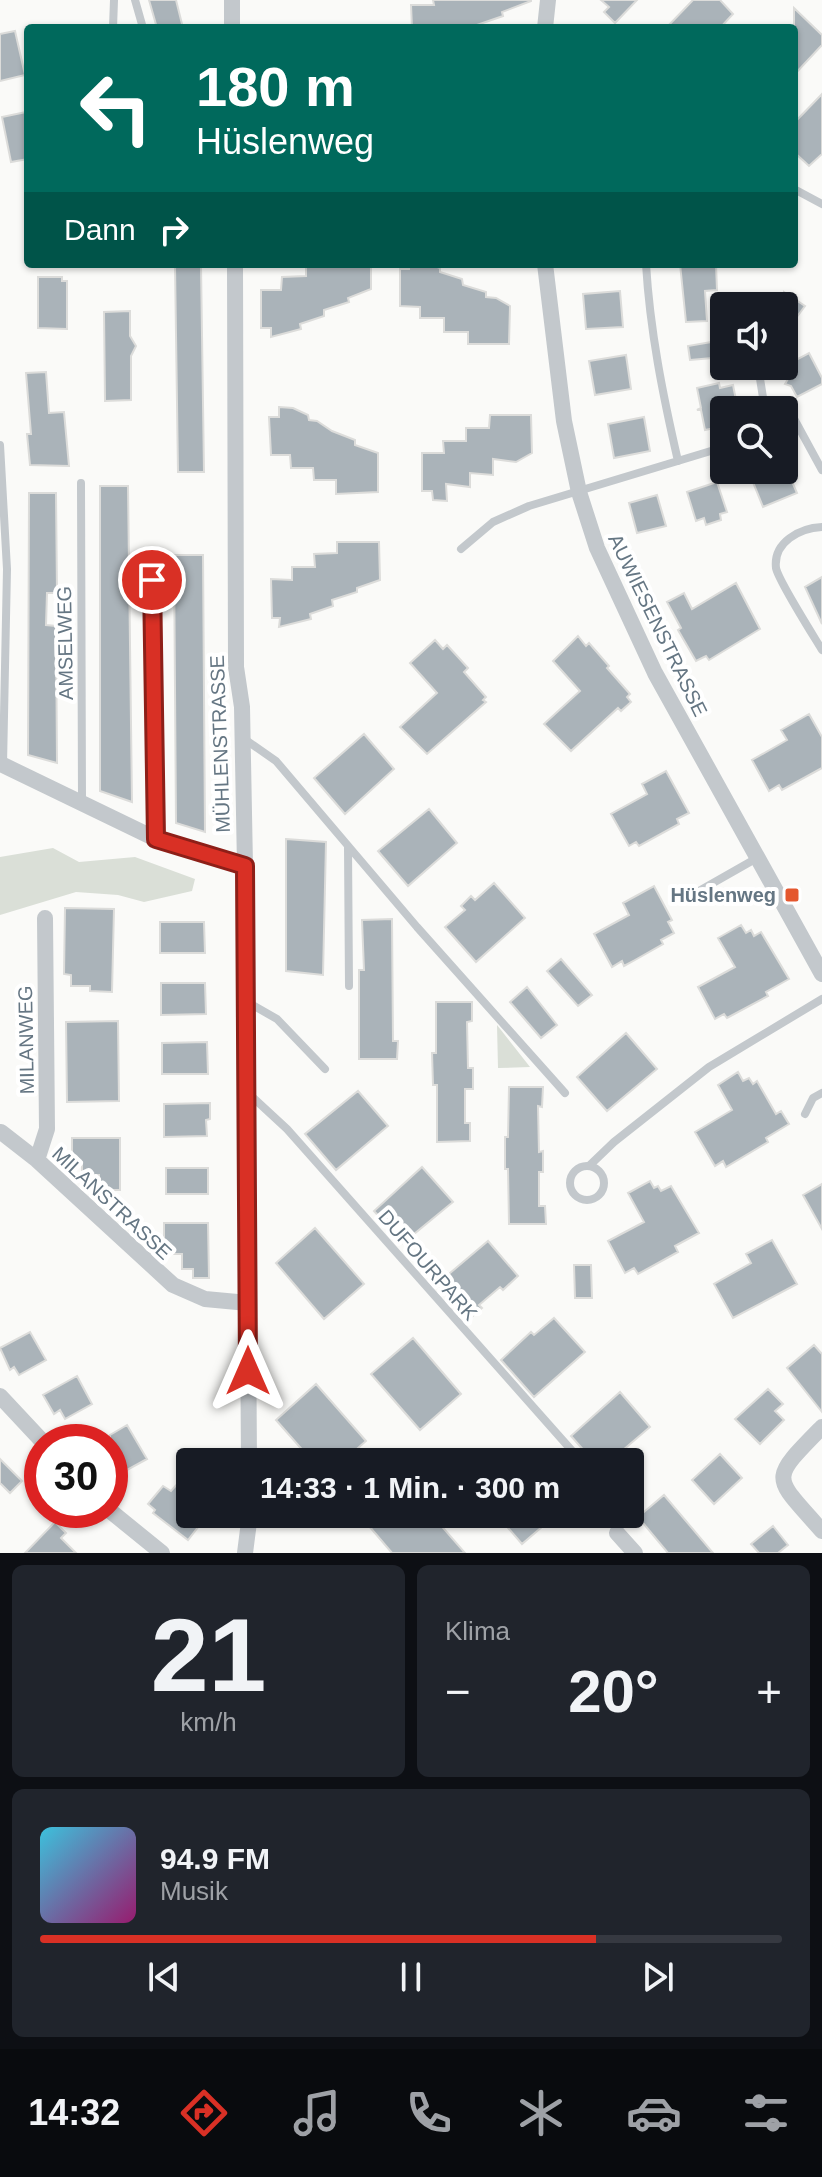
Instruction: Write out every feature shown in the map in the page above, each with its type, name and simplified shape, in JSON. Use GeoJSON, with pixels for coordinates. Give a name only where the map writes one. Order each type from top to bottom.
{"type":"FeatureCollection","features":[{"type":"Feature","properties":{"kind":"street"},"geometry":{"type":"LineString","coordinates":[[232,0],[232,24]]}},
{"type":"Feature","properties":{"kind":"street"},"geometry":{"type":"LineString","coordinates":[[545,24],[548,0]]}},
{"type":"Feature","properties":{"kind":"street","name":"MÜHLENSTRASSE"},"geometry":{"type":"LineString","coordinates":[[235,268],[236,667],[243,738],[249,1448]]}},
{"type":"Feature","properties":{"kind":"street","name":"AUWIESENSTRASSE"},"geometry":{"type":"LineString","coordinates":[[545,268],[564,421],[579,492],[597,548],[655,673],[822,974]]}},
{"type":"Feature","properties":{"kind":"street"},"geometry":{"type":"LineString","coordinates":[[2,765],[156,839],[245,866]]}},
{"type":"Feature","properties":{"kind":"street","name":"MILANWEG"},"geometry":{"type":"LineString","coordinates":[[37,1160],[47,1129],[45,918]]}},
{"type":"Feature","properties":{"kind":"street","name":"MILANSTRASSE"},"geometry":{"type":"LineString","coordinates":[[1,1132],[37,1160],[173,1285],[205,1299],[248,1303]]}},
{"type":"Feature","properties":{"kind":"street"},"geometry":{"type":"LineString","coordinates":[[0,1396],[26,1424]]}},
{"type":"Feature","properties":{"kind":"street"},"geometry":{"type":"LineString","coordinates":[[822,1427],[788,1462],[782,1479],[785,1489],[822,1531]]}},
{"type":"Feature","properties":{"kind":"street"},"geometry":{"type":"LineString","coordinates":[[128,1525],[162,1553]]}},
{"type":"Feature","properties":{"kind":"street"},"geometry":{"type":"LineString","coordinates":[[245,1553],[248,1528]]}},
{"type":"Feature","properties":{"kind":"street"},"geometry":{"type":"LineString","coordinates":[[617,1533],[635,1553]]}},
{"type":"Feature","properties":{"kind":"lane"},"geometry":{"type":"LineString","coordinates":[[113,24],[114,0]]}},
{"type":"Feature","properties":{"kind":"lane"},"geometry":{"type":"LineString","coordinates":[[135,0],[142,24]]}},
{"type":"Feature","properties":{"kind":"lane"},"geometry":{"type":"LineString","coordinates":[[798,191],[822,204]]}},
{"type":"Feature","properties":{"kind":"lane"},"geometry":{"type":"LineString","coordinates":[[646,268],[649,314],[659,377],[678,461]]}},
{"type":"Feature","properties":{"kind":"lane"},"geometry":{"type":"LineString","coordinates":[[798,433],[822,470]]}},
{"type":"Feature","properties":{"kind":"lane"},"geometry":{"type":"LineString","coordinates":[[0,447],[7,569],[2,765]]}},
{"type":"Feature","properties":{"kind":"lane"},"geometry":{"type":"LineString","coordinates":[[461,549],[493,522],[529,506],[710,451]]}},
{"type":"Feature","properties":{"kind":"lane","name":"AMSELWEG"},"geometry":{"type":"LineString","coordinates":[[81,483],[82,803]]}},
{"type":"Feature","properties":{"kind":"lane"},"geometry":{"type":"LineString","coordinates":[[822,527],[809,528],[786,541],[778,550],[776,569],[822,650]]}},
{"type":"Feature","properties":{"kind":"lane"},"geometry":{"type":"LineString","coordinates":[[152,563],[156,839]]}},
{"type":"Feature","properties":{"kind":"lane"},"geometry":{"type":"LineString","coordinates":[[243,738],[276,761],[565,1093]]}},
{"type":"Feature","properties":{"kind":"lane"},"geometry":{"type":"LineString","coordinates":[[348,846],[349,986]]}},
{"type":"Feature","properties":{"kind":"lane"},"geometry":{"type":"LineString","coordinates":[[699,891],[758,857]]}},
{"type":"Feature","properties":{"kind":"lane"},"geometry":{"type":"LineString","coordinates":[[589,1166],[602,1175],[604,1185],[596,1198],[585,1200],[572,1191],[571,1180],[577,1170],[589,1166],[614,1142],[709,1067],[822,999]]}},
{"type":"Feature","properties":{"kind":"lane"},"geometry":{"type":"LineString","coordinates":[[246,1002],[277,1019],[325,1069]]}},
{"type":"Feature","properties":{"kind":"lane","name":"DUFOURPARK"},"geometry":{"type":"LineString","coordinates":[[247,1092],[287,1129],[570,1448]]}},
{"type":"Feature","properties":{"kind":"lane"},"geometry":{"type":"LineString","coordinates":[[805,1114],[813,1098],[822,1093]]}},
{"type":"Feature","properties":{"kind":"shaded area"},"geometry":{"type":"Polygon","coordinates":[[[53,848],[79,862],[135,857],[195,879],[192,891],[144,902],[118,895],[76,892],[0,915],[0,857],[53,848]]]}},
{"type":"Feature","properties":{"kind":"shaded area"},"geometry":{"type":"Polygon","coordinates":[[[497,1025],[530,1067],[498,1068],[497,1025]]]}},
{"type":"Feature","properties":{"kind":"building"},"geometry":{"type":"Polygon","coordinates":[[[149,0],[176,0],[182,24],[156,24],[149,0]]]}},
{"type":"Feature","properties":{"kind":"building"},"geometry":{"type":"Polygon","coordinates":[[[433,0],[531,0],[502,12],[503,16],[480,24],[412,24],[411,5],[434,5],[433,0]]]}},
{"type":"Feature","properties":{"kind":"building"},"geometry":{"type":"Polygon","coordinates":[[[601,0],[637,0],[615,23],[604,12],[609,7],[601,0]]]}},
{"type":"Feature","properties":{"kind":"building"},"geometry":{"type":"Polygon","coordinates":[[[693,0],[720,0],[733,14],[724,24],[670,24],[693,0]]]}},
{"type":"Feature","properties":{"kind":"building"},"geometry":{"type":"Polygon","coordinates":[[[794,8],[822,35],[822,45],[798,71],[798,24],[794,24],[794,8]]]}},
{"type":"Feature","properties":{"kind":"building"},"geometry":{"type":"Polygon","coordinates":[[[15,31],[24,75],[0,81],[0,34],[15,31]]]}},
{"type":"Feature","properties":{"kind":"building"},"geometry":{"type":"Polygon","coordinates":[[[822,94],[822,154],[809,166],[798,156],[798,119],[822,94]]]}},
{"type":"Feature","properties":{"kind":"building"},"geometry":{"type":"Polygon","coordinates":[[[24,112],[24,160],[11,162],[2,117],[24,112]]]}},
{"type":"Feature","properties":{"kind":"building"},"geometry":{"type":"Polygon","coordinates":[[[175,268],[201,268],[204,472],[178,472],[175,268]]]}},
{"type":"Feature","properties":{"kind":"building"},"geometry":{"type":"Polygon","coordinates":[[[306,268],[371,268],[371,289],[348,298],[349,302],[324,310],[324,316],[300,324],[301,329],[271,337],[271,328],[261,328],[261,290],[281,290],[282,277],[306,276],[306,268]]]}},
{"type":"Feature","properties":{"kind":"building"},"geometry":{"type":"Polygon","coordinates":[[[440,268],[440,272],[462,279],[463,285],[486,292],[486,297],[496,298],[510,306],[509,344],[468,344],[468,332],[444,332],[444,318],[420,318],[420,307],[400,306],[400,269],[440,268]]]}},
{"type":"Feature","properties":{"kind":"building"},"geometry":{"type":"Polygon","coordinates":[[[680,268],[716,268],[717,290],[705,291],[707,321],[686,322],[680,268]]]}},
{"type":"Feature","properties":{"kind":"building"},"geometry":{"type":"Polygon","coordinates":[[[38,277],[62,277],[62,281],[67,281],[67,329],[38,328],[38,277]]]}},
{"type":"Feature","properties":{"kind":"building"},"geometry":{"type":"Polygon","coordinates":[[[620,291],[623,327],[586,329],[583,294],[620,291]]]}},
{"type":"Feature","properties":{"kind":"building"},"geometry":{"type":"Polygon","coordinates":[[[798,301],[805,306],[798,315],[798,301]]]}},
{"type":"Feature","properties":{"kind":"building"},"geometry":{"type":"Polygon","coordinates":[[[130,311],[130,336],[136,346],[131,356],[131,400],[105,401],[104,312],[130,311]]]}},
{"type":"Feature","properties":{"kind":"building"},"geometry":{"type":"Polygon","coordinates":[[[710,342],[710,358],[690,360],[688,346],[710,342]]]}},
{"type":"Feature","properties":{"kind":"building"},"geometry":{"type":"Polygon","coordinates":[[[809,353],[822,384],[798,396],[791,386],[785,384],[787,380],[798,380],[798,359],[809,353]]]}},
{"type":"Feature","properties":{"kind":"building"},"geometry":{"type":"Polygon","coordinates":[[[626,355],[631,389],[595,395],[589,361],[626,355]]]}},
{"type":"Feature","properties":{"kind":"building"},"geometry":{"type":"Polygon","coordinates":[[[46,372],[49,413],[64,412],[69,466],[30,465],[26,373],[46,372]]]}},
{"type":"Feature","properties":{"kind":"building"},"geometry":{"type":"Polygon","coordinates":[[[719,383],[720,388],[733,385],[735,396],[710,396],[710,429],[705,430],[701,410],[697,410],[701,408],[697,388],[719,383]]]}},
{"type":"Feature","properties":{"kind":"building"},"geometry":{"type":"Polygon","coordinates":[[[279,407],[293,408],[308,415],[309,420],[355,440],[355,445],[378,453],[378,492],[336,494],[336,480],[314,480],[313,468],[291,468],[290,455],[271,455],[269,417],[279,417],[279,407]]]}},
{"type":"Feature","properties":{"kind":"building"},"geometry":{"type":"Polygon","coordinates":[[[490,415],[531,415],[532,453],[516,462],[493,459],[493,475],[470,473],[470,487],[446,484],[447,501],[433,500],[432,491],[422,491],[422,453],[444,453],[443,441],[466,441],[466,428],[489,428],[490,415]]]}},
{"type":"Feature","properties":{"kind":"building"},"geometry":{"type":"Polygon","coordinates":[[[644,417],[650,451],[614,458],[608,424],[644,417]]]}},
{"type":"Feature","properties":{"kind":"building"},"geometry":{"type":"Polygon","coordinates":[[[718,484],[727,512],[720,514],[721,520],[706,525],[704,518],[696,521],[687,492],[718,484]]]}},
{"type":"Feature","properties":{"kind":"building"},"geometry":{"type":"Polygon","coordinates":[[[754,484],[793,484],[797,493],[763,507],[754,484]]]}},
{"type":"Feature","properties":{"kind":"building"},"geometry":{"type":"Polygon","coordinates":[[[100,486],[128,486],[132,802],[100,791],[100,486]]]}},
{"type":"Feature","properties":{"kind":"building"},"geometry":{"type":"Polygon","coordinates":[[[29,493],[56,493],[57,593],[47,593],[46,625],[56,626],[57,763],[28,755],[29,493]]]}},
{"type":"Feature","properties":{"kind":"building"},"geometry":{"type":"Polygon","coordinates":[[[657,495],[666,526],[637,533],[629,503],[657,495]]]}},
{"type":"Feature","properties":{"kind":"building"},"geometry":{"type":"Polygon","coordinates":[[[337,542],[379,542],[380,580],[332,600],[333,606],[310,614],[311,619],[279,627],[280,618],[272,618],[271,579],[292,580],[292,567],[315,567],[314,554],[337,553],[337,542]]]}},
{"type":"Feature","properties":{"kind":"building"},"geometry":{"type":"Polygon","coordinates":[[[174,555],[203,555],[205,832],[176,823],[174,555]]]}},
{"type":"Feature","properties":{"kind":"building"},"geometry":{"type":"Polygon","coordinates":[[[822,577],[822,624],[805,587],[822,577]]]}},
{"type":"Feature","properties":{"kind":"building"},"geometry":{"type":"Polygon","coordinates":[[[736,583],[760,629],[709,660],[706,656],[696,661],[678,630],[681,628],[667,602],[684,593],[692,609],[736,583]]]}},
{"type":"Feature","properties":{"kind":"building"},"geometry":{"type":"Polygon","coordinates":[[[578,636],[586,646],[589,643],[609,666],[607,668],[630,694],[627,697],[631,702],[621,711],[618,708],[571,751],[544,724],[580,691],[553,661],[578,636]]]}},
{"type":"Feature","properties":{"kind":"building"},"geometry":{"type":"Polygon","coordinates":[[[435,640],[443,649],[447,645],[468,668],[464,672],[486,697],[483,700],[486,702],[427,754],[400,727],[437,693],[410,663],[435,640]]]}},
{"type":"Feature","properties":{"kind":"building"},"geometry":{"type":"Polygon","coordinates":[[[809,714],[822,737],[822,768],[782,790],[779,785],[769,791],[752,760],[787,740],[781,730],[809,714]]]}},
{"type":"Feature","properties":{"kind":"building"},"geometry":{"type":"Polygon","coordinates":[[[364,734],[394,769],[345,814],[314,778],[364,734]]]}},
{"type":"Feature","properties":{"kind":"building"},"geometry":{"type":"Polygon","coordinates":[[[666,771],[689,813],[677,819],[679,824],[639,846],[636,842],[629,846],[611,814],[647,794],[642,784],[666,771]]]}},
{"type":"Feature","properties":{"kind":"building"},"geometry":{"type":"Polygon","coordinates":[[[429,809],[457,843],[408,886],[378,851],[429,809]]]}},
{"type":"Feature","properties":{"kind":"building"},"geometry":{"type":"Polygon","coordinates":[[[286,839],[326,842],[323,975],[286,971],[286,839]]]}},
{"type":"Feature","properties":{"kind":"building"},"geometry":{"type":"Polygon","coordinates":[[[494,883],[525,918],[476,962],[445,927],[465,910],[461,906],[471,896],[475,900],[494,883]]]}},
{"type":"Feature","properties":{"kind":"building"},"geometry":{"type":"Polygon","coordinates":[[[654,886],[672,920],[668,922],[674,933],[661,940],[663,944],[635,960],[624,966],[622,961],[612,967],[594,934],[629,915],[623,903],[654,886]]]}},
{"type":"Feature","properties":{"kind":"building"},"geometry":{"type":"Polygon","coordinates":[[[65,908],[114,909],[112,992],[90,991],[90,986],[71,986],[71,975],[64,974],[65,908]]]}},
{"type":"Feature","properties":{"kind":"building"},"geometry":{"type":"Polygon","coordinates":[[[392,919],[393,1041],[398,1041],[397,1059],[359,1059],[359,970],[364,970],[362,920],[392,919]]]}},
{"type":"Feature","properties":{"kind":"building"},"geometry":{"type":"Polygon","coordinates":[[[160,922],[204,922],[205,953],[160,953],[160,922]]]}},
{"type":"Feature","properties":{"kind":"building"},"geometry":{"type":"Polygon","coordinates":[[[741,925],[746,933],[751,930],[754,936],[761,932],[789,979],[766,992],[768,996],[727,1018],[724,1014],[715,1019],[698,987],[735,967],[718,938],[741,925]]]}},
{"type":"Feature","properties":{"kind":"building"},"geometry":{"type":"Polygon","coordinates":[[[561,959],[592,995],[578,1006],[547,971],[561,959]]]}},
{"type":"Feature","properties":{"kind":"building"},"geometry":{"type":"Polygon","coordinates":[[[161,983],[205,983],[206,1014],[161,1015],[161,983]]]}},
{"type":"Feature","properties":{"kind":"building"},"geometry":{"type":"Polygon","coordinates":[[[527,987],[557,1025],[541,1038],[510,1002],[527,987]]]}},
{"type":"Feature","properties":{"kind":"building"},"geometry":{"type":"Polygon","coordinates":[[[436,1002],[472,1002],[472,1021],[467,1022],[468,1068],[473,1068],[473,1089],[465,1089],[465,1123],[470,1123],[470,1141],[437,1142],[437,1085],[433,1085],[432,1053],[436,1053],[436,1002]]]}},
{"type":"Feature","properties":{"kind":"building"},"geometry":{"type":"Polygon","coordinates":[[[118,1021],[119,1101],[67,1102],[66,1022],[118,1021]]]}},
{"type":"Feature","properties":{"kind":"building"},"geometry":{"type":"Polygon","coordinates":[[[626,1033],[657,1069],[607,1111],[577,1077],[626,1033]]]}},
{"type":"Feature","properties":{"kind":"building"},"geometry":{"type":"Polygon","coordinates":[[[207,1042],[208,1074],[162,1074],[162,1043],[207,1042]]]}},
{"type":"Feature","properties":{"kind":"building"},"geometry":{"type":"Polygon","coordinates":[[[738,1072],[743,1081],[749,1078],[753,1084],[757,1081],[776,1114],[781,1111],[789,1124],[766,1138],[768,1142],[726,1167],[723,1161],[715,1166],[695,1132],[732,1110],[718,1085],[738,1072]]]}},
{"type":"Feature","properties":{"kind":"building"},"geometry":{"type":"Polygon","coordinates":[[[509,1087],[543,1087],[542,1107],[538,1106],[539,1152],[543,1151],[543,1172],[539,1172],[539,1206],[545,1206],[546,1224],[509,1224],[505,1137],[508,1137],[509,1087]]]}},
{"type":"Feature","properties":{"kind":"building"},"geometry":{"type":"Polygon","coordinates":[[[358,1091],[388,1126],[336,1170],[305,1134],[358,1091]]]}},
{"type":"Feature","properties":{"kind":"building"},"geometry":{"type":"Polygon","coordinates":[[[210,1103],[210,1119],[206,1120],[207,1136],[164,1137],[164,1104],[210,1103]]]}},
{"type":"Feature","properties":{"kind":"building"},"geometry":{"type":"Polygon","coordinates":[[[72,1138],[120,1138],[120,1190],[99,1190],[99,1175],[82,1175],[82,1162],[72,1162],[72,1138]]]}},
{"type":"Feature","properties":{"kind":"building"},"geometry":{"type":"Polygon","coordinates":[[[422,1167],[453,1202],[403,1243],[374,1211],[422,1167]]]}},
{"type":"Feature","properties":{"kind":"building"},"geometry":{"type":"Polygon","coordinates":[[[166,1168],[208,1168],[208,1194],[166,1194],[166,1168]]]}},
{"type":"Feature","properties":{"kind":"building"},"geometry":{"type":"Polygon","coordinates":[[[650,1181],[654,1188],[658,1186],[661,1191],[671,1186],[699,1233],[675,1246],[678,1252],[638,1274],[634,1268],[625,1273],[608,1241],[644,1222],[628,1193],[650,1181]]]}},
{"type":"Feature","properties":{"kind":"building"},"geometry":{"type":"Polygon","coordinates":[[[822,1184],[822,1229],[803,1195],[822,1184]]]}},
{"type":"Feature","properties":{"kind":"building"},"geometry":{"type":"Polygon","coordinates":[[[164,1223],[208,1223],[209,1278],[193,1278],[193,1269],[182,1269],[182,1254],[164,1254],[164,1223]]]}},
{"type":"Feature","properties":{"kind":"building"},"geometry":{"type":"Polygon","coordinates":[[[315,1228],[364,1284],[324,1319],[276,1263],[315,1228]]]}},
{"type":"Feature","properties":{"kind":"building"},"geometry":{"type":"Polygon","coordinates":[[[772,1240],[797,1284],[733,1318],[714,1284],[751,1263],[746,1254],[772,1240]]]}},
{"type":"Feature","properties":{"kind":"building"},"geometry":{"type":"Polygon","coordinates":[[[488,1241],[518,1276],[479,1305],[482,1308],[468,1320],[437,1284],[488,1241]]]}},
{"type":"Feature","properties":{"kind":"building"},"geometry":{"type":"Polygon","coordinates":[[[574,1265],[591,1265],[592,1298],[575,1298],[574,1265]]]}},
{"type":"Feature","properties":{"kind":"building"},"geometry":{"type":"Polygon","coordinates":[[[554,1318],[585,1352],[534,1397],[501,1360],[531,1332],[534,1335],[554,1318]]]}},
{"type":"Feature","properties":{"kind":"building"},"geometry":{"type":"Polygon","coordinates":[[[30,1332],[46,1360],[19,1375],[14,1367],[10,1370],[0,1348],[30,1332]]]}},
{"type":"Feature","properties":{"kind":"building"},"geometry":{"type":"Polygon","coordinates":[[[413,1338],[461,1394],[420,1430],[371,1374],[413,1338]]]}},
{"type":"Feature","properties":{"kind":"building"},"geometry":{"type":"Polygon","coordinates":[[[814,1345],[822,1354],[822,1412],[787,1368],[814,1345]]]}},
{"type":"Feature","properties":{"kind":"building"},"geometry":{"type":"Polygon","coordinates":[[[77,1376],[92,1404],[65,1419],[60,1410],[54,1414],[43,1395],[77,1376]]]}},
{"type":"Feature","properties":{"kind":"building"},"geometry":{"type":"Polygon","coordinates":[[[316,1384],[366,1441],[358,1448],[301,1448],[276,1420],[316,1384]]]}},
{"type":"Feature","properties":{"kind":"building"},"geometry":{"type":"Polygon","coordinates":[[[768,1389],[783,1404],[775,1411],[784,1420],[760,1444],[735,1419],[768,1389]]]}},
{"type":"Feature","properties":{"kind":"building"},"geometry":{"type":"Polygon","coordinates":[[[620,1392],[650,1427],[625,1448],[582,1448],[571,1436],[620,1392]]]}},
{"type":"Feature","properties":{"kind":"building"},"geometry":{"type":"Polygon","coordinates":[[[128,1427],[147,1459],[128,1469],[128,1427]]]}},
{"type":"Feature","properties":{"kind":"building"},"geometry":{"type":"Polygon","coordinates":[[[720,1454],[742,1478],[714,1504],[692,1480],[720,1454]]]}},
{"type":"Feature","properties":{"kind":"building"},"geometry":{"type":"Polygon","coordinates":[[[0,1459],[22,1481],[10,1493],[0,1483],[0,1459]]]}},
{"type":"Feature","properties":{"kind":"building"},"geometry":{"type":"Polygon","coordinates":[[[163,1486],[171,1491],[176,1486],[176,1528],[197,1528],[188,1540],[153,1513],[155,1510],[148,1504],[163,1486]]]}},
{"type":"Feature","properties":{"kind":"building"},"geometry":{"type":"Polygon","coordinates":[[[664,1495],[713,1553],[668,1553],[644,1524],[644,1512],[664,1495]]]}},
{"type":"Feature","properties":{"kind":"building"},"geometry":{"type":"Polygon","coordinates":[[[773,1526],[788,1545],[778,1553],[759,1553],[751,1544],[773,1526]]]}},
{"type":"Feature","properties":{"kind":"building"},"geometry":{"type":"Polygon","coordinates":[[[49,1528],[61,1528],[66,1533],[61,1538],[76,1553],[25,1553],[49,1528]]]}},
{"type":"Feature","properties":{"kind":"building"},"geometry":{"type":"Polygon","coordinates":[[[371,1528],[443,1528],[465,1553],[392,1553],[371,1528]]]}},
{"type":"Feature","properties":{"kind":"building"},"geometry":{"type":"Polygon","coordinates":[[[508,1528],[541,1528],[522,1544],[508,1528]]]}},
{"type":"Feature","properties":{"kind":"place","name":"Hüslenweg"},"geometry":{"type":"Point","coordinates":[792,895]}},
{"type":"Feature","properties":{"kind":"route"},"geometry":{"type":"LineString","coordinates":[[152,580],[156,839],[245,866],[248,1371]]}}]}
